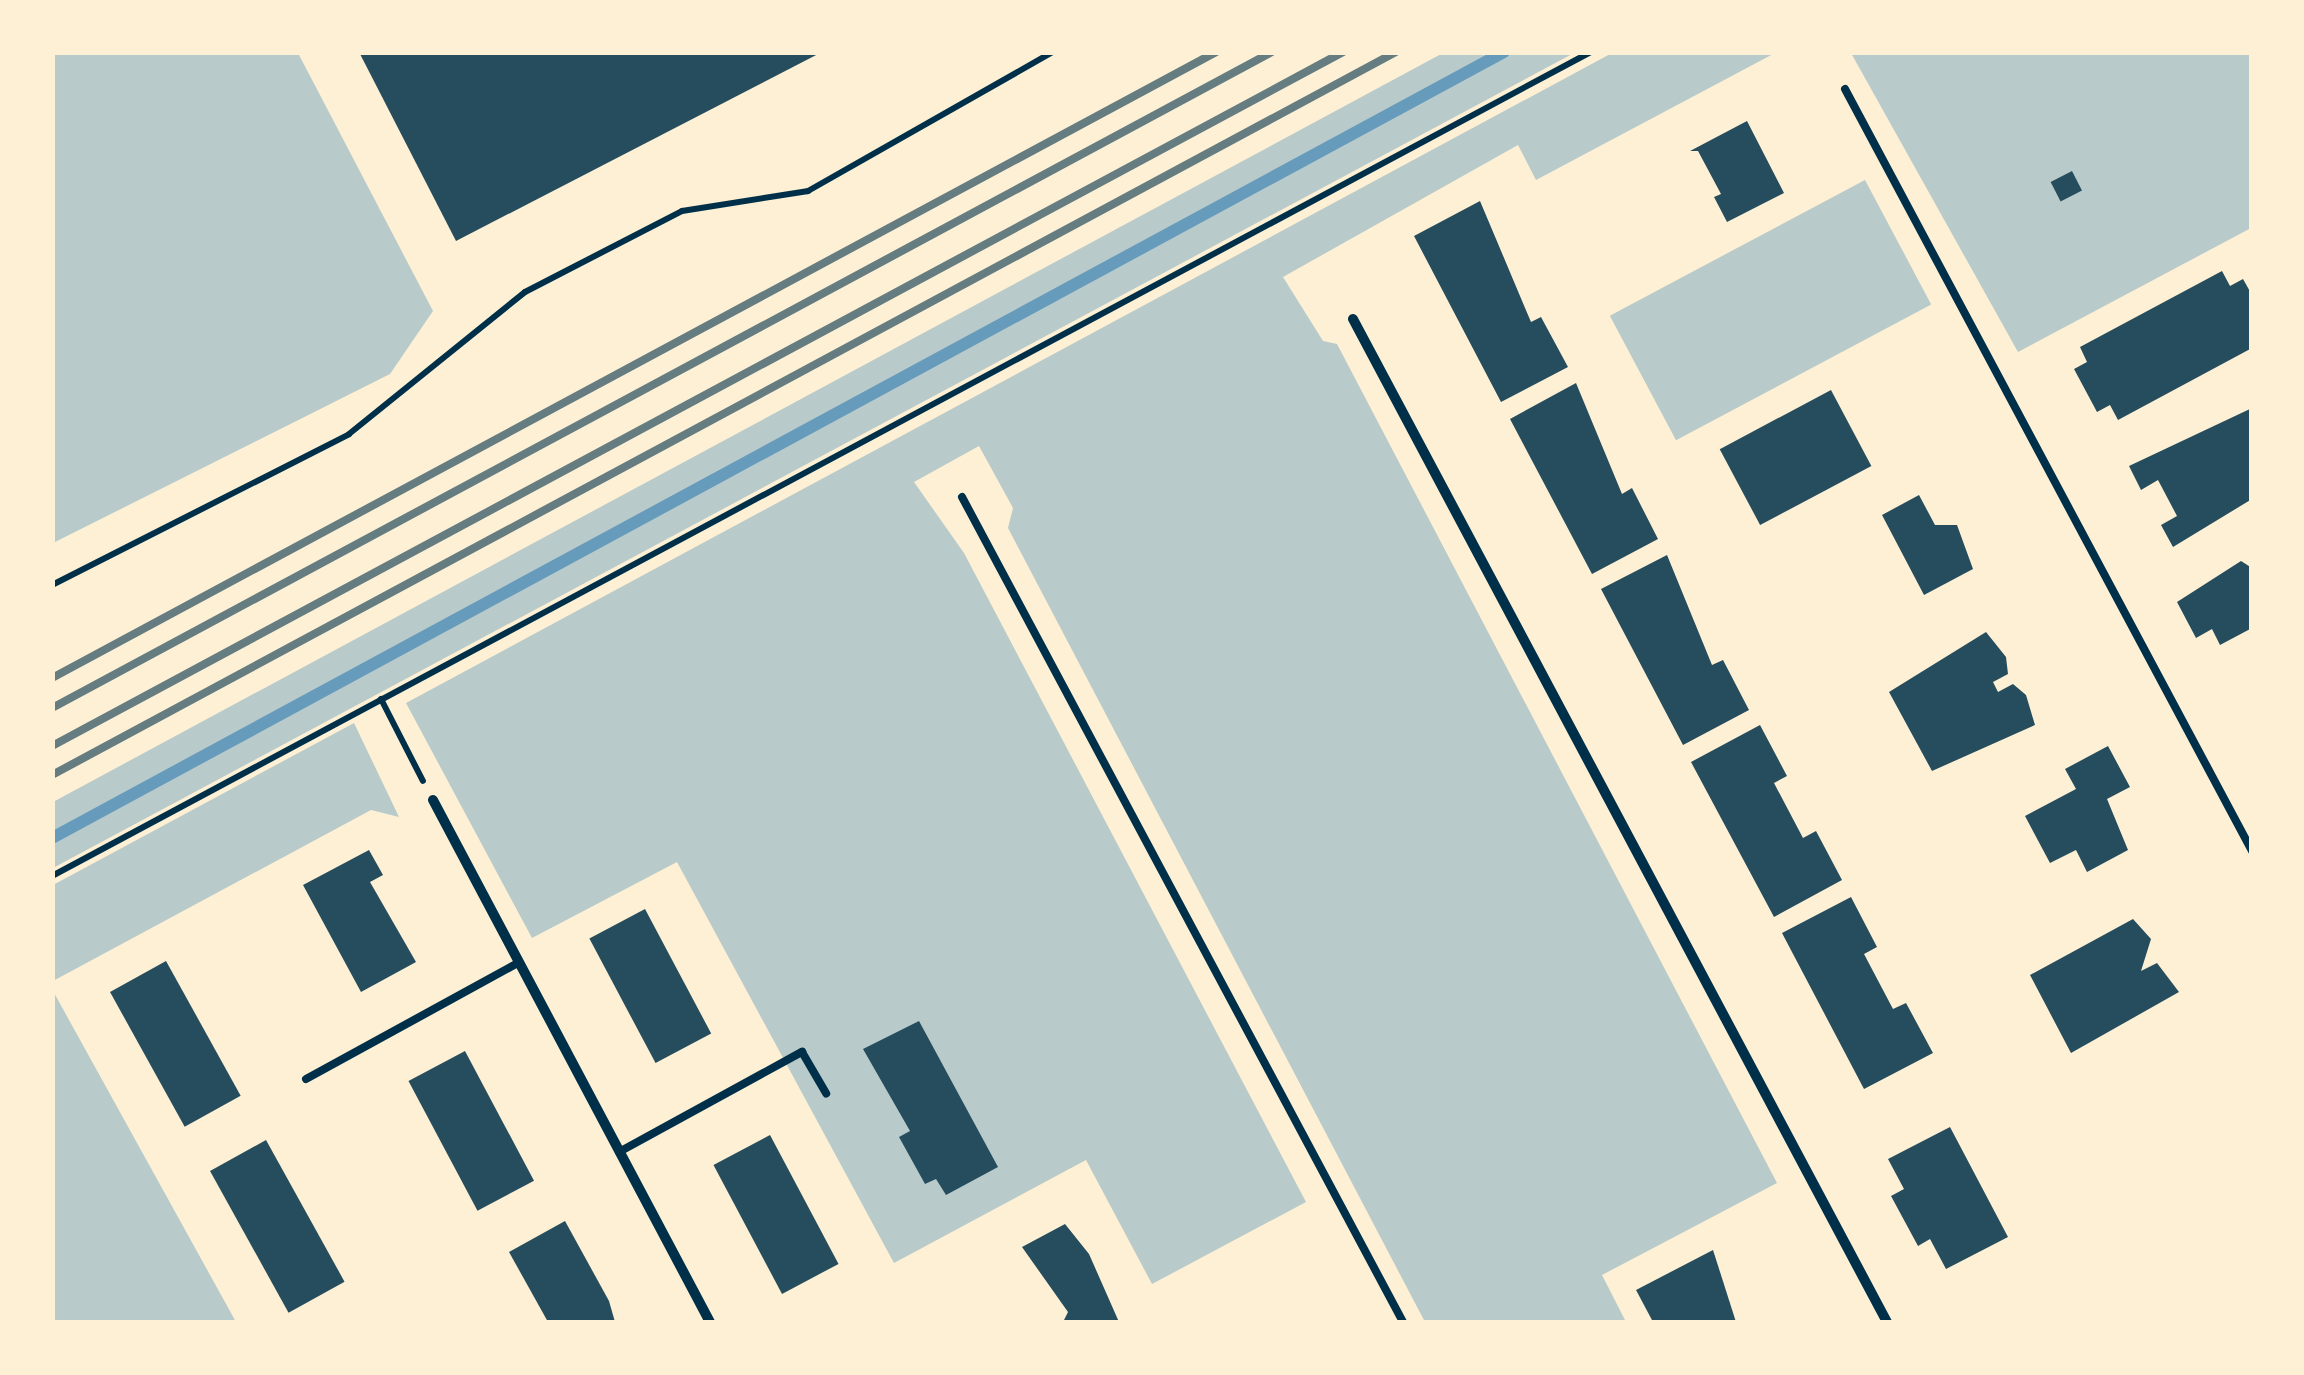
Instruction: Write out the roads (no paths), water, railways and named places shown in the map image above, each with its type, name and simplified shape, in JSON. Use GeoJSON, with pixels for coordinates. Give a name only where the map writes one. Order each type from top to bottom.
{"type":"FeatureCollection","features":[{"type":"Feature","properties":{"kind":"street"},"geometry":{"type":"LineString","coordinates":[[1353,320],[1887,1322]]}},
{"type":"Feature","properties":{"kind":"street"},"geometry":{"type":"LineString","coordinates":[[433,800],[710,1322]]}},
{"type":"Feature","properties":{"kind":"lane"},"geometry":{"type":"LineString","coordinates":[[1845,89],[2252,852]]}},
{"type":"Feature","properties":{"kind":"lane"},"geometry":{"type":"LineString","coordinates":[[962,496],[1403,1322]]}},
{"type":"Feature","properties":{"kind":"lane"},"geometry":{"type":"LineString","coordinates":[[306,1080],[518,964]]}},
{"type":"Feature","properties":{"kind":"lane"},"geometry":{"type":"LineString","coordinates":[[619,1152],[802,1052],[826,1093]]}},
{"type":"Feature","properties":{"kind":"waterway"},"geometry":{"type":"LineString","coordinates":[[52,838],[1504,52]]}},
{"type":"Feature","properties":{"kind":"railway"},"geometry":{"type":"LineString","coordinates":[[52,678],[1216,52]]}},
{"type":"Feature","properties":{"kind":"railway"},"geometry":{"type":"LineString","coordinates":[[52,708],[1272,52]]}},
{"type":"Feature","properties":{"kind":"railway"},"geometry":{"type":"LineString","coordinates":[[52,746],[1343,52]]}},
{"type":"Feature","properties":{"kind":"railway"},"geometry":{"type":"LineString","coordinates":[[52,775],[1396,52]]}}]}
